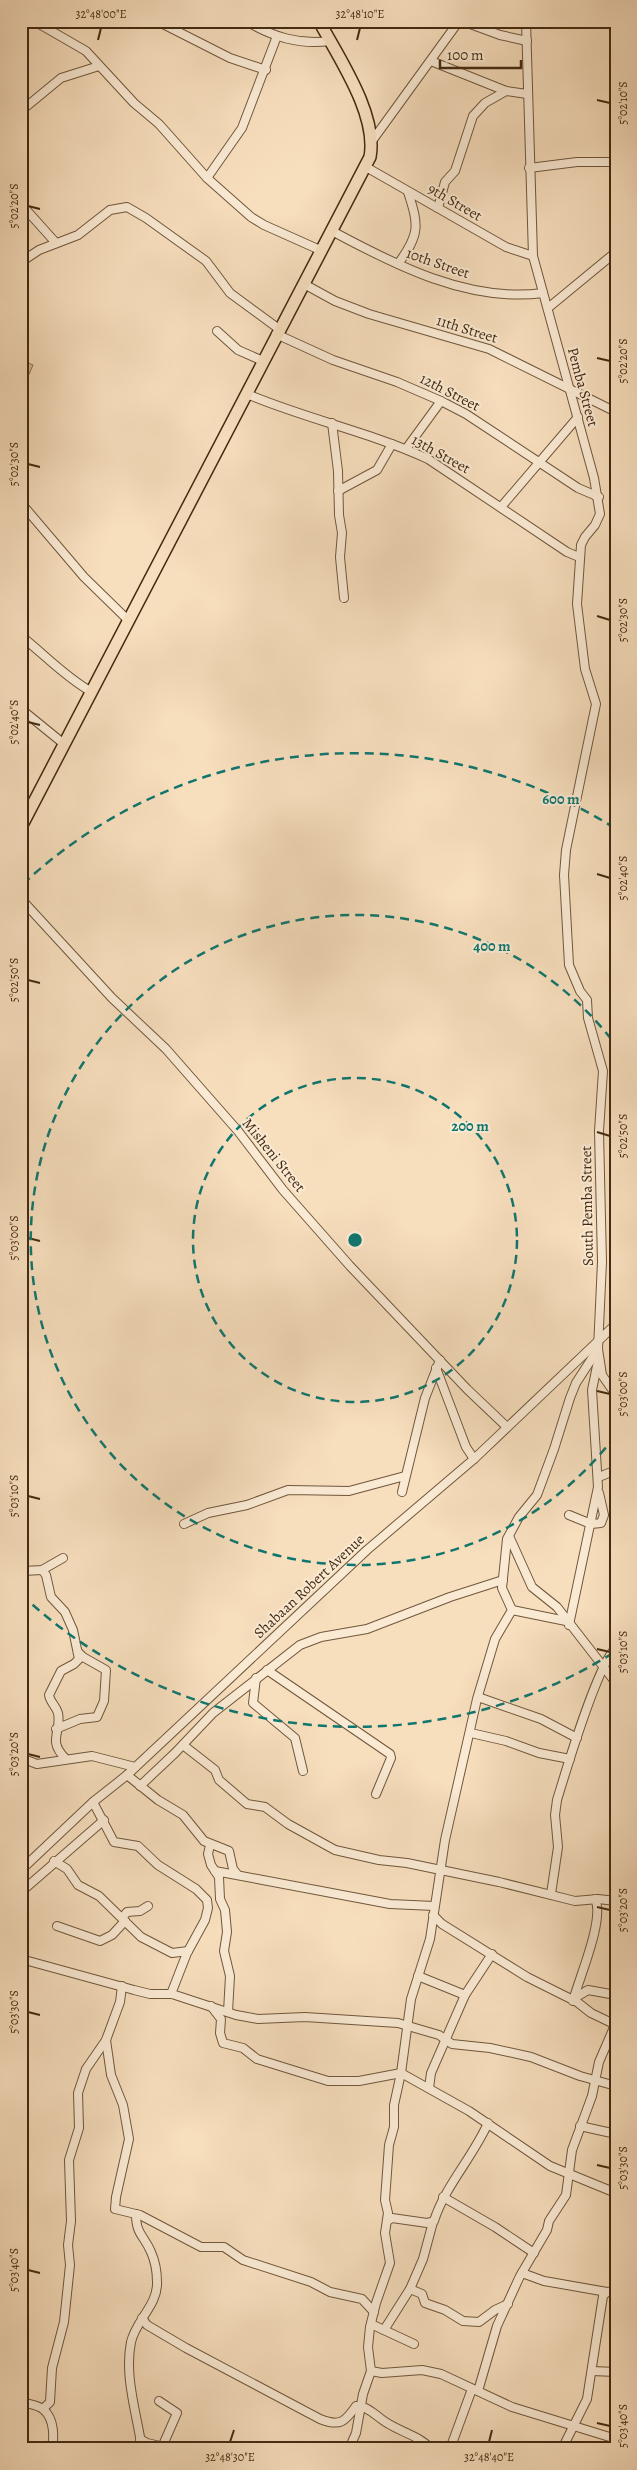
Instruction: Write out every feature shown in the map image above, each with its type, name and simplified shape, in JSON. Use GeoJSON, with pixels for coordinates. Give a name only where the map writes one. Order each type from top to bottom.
{"type":"FeatureCollection","features":[{"type":"Feature","properties":{"kind":"highway"},"geometry":{"type":"LineString","coordinates":[[21,827],[90,691],[370,157],[372,142],[360,100],[319,21]]}},
{"type":"Feature","properties":{"kind":"street"},"geometry":{"type":"LineString","coordinates":[[34,21],[77,44],[134,103],[159,124],[207,178],[251,217],[320,250]]}},
{"type":"Feature","properties":{"kind":"street"},"geometry":{"type":"LineString","coordinates":[[157,21],[230,58],[266,70]]}},
{"type":"Feature","properties":{"kind":"street"},"geometry":{"type":"LineString","coordinates":[[246,21],[277,36],[296,42],[330,41]]}},
{"type":"Feature","properties":{"kind":"street","name":"Pemba Street"},"geometry":{"type":"LineString","coordinates":[[526,21],[533,256],[599,497],[598,521],[583,540],[579,557],[578,620],[586,676],[596,704],[569,839]]}},
{"type":"Feature","properties":{"kind":"street"},"geometry":{"type":"LineString","coordinates":[[372,142],[458,22],[527,41]]}},
{"type":"Feature","properties":{"kind":"street"},"geometry":{"type":"LineString","coordinates":[[207,178],[242,128],[266,70],[277,36]]}},
{"type":"Feature","properties":{"kind":"street"},"geometry":{"type":"LineString","coordinates":[[431,61],[506,90],[527,94]]}},
{"type":"Feature","properties":{"kind":"street"},"geometry":{"type":"LineString","coordinates":[[21,111],[61,78],[99,66]]}},
{"type":"Feature","properties":{"kind":"street"},"geometry":{"type":"LineString","coordinates":[[438,208],[445,182],[455,171],[473,116],[478,109],[494,96],[506,90]]}},
{"type":"Feature","properties":{"kind":"street"},"geometry":{"type":"LineString","coordinates":[[529,168],[577,162],[616,162]]}},
{"type":"Feature","properties":{"kind":"street","name":"9th Street"},"geometry":{"type":"LineString","coordinates":[[366,166],[506,247],[533,256]]}},
{"type":"Feature","properties":{"kind":"street"},"geometry":{"type":"LineString","coordinates":[[398,264],[409,250],[415,232],[415,210],[408,192]]}},
{"type":"Feature","properties":{"kind":"street"},"geometry":{"type":"LineString","coordinates":[[21,204],[56,243]]}},
{"type":"Feature","properties":{"kind":"street","name":"12th Street"},"geometry":{"type":"LineString","coordinates":[[21,262],[39,250],[78,235],[110,210],[127,207],[146,218],[206,261],[230,292],[278,332],[333,360],[405,385],[441,401],[466,414],[578,488],[599,497]]}},
{"type":"Feature","properties":{"kind":"street","name":"10th Street"},"geometry":{"type":"LineString","coordinates":[[332,231],[398,264],[468,288],[517,296],[543,293]]}},
{"type":"Feature","properties":{"kind":"street"},"geometry":{"type":"LineString","coordinates":[[548,308],[616,252]]}},
{"type":"Feature","properties":{"kind":"street","name":"11th Street"},"geometry":{"type":"LineString","coordinates":[[304,284],[335,301],[369,314],[489,349],[616,412]]}},
{"type":"Feature","properties":{"kind":"street"},"geometry":{"type":"LineString","coordinates":[[217,331],[238,350],[263,361]]}},
{"type":"Feature","properties":{"kind":"street","name":"13th Street"},"geometry":{"type":"LineString","coordinates":[[247,394],[276,406],[406,449],[447,470],[567,552],[579,557]]}},
{"type":"Feature","properties":{"kind":"street"},"geometry":{"type":"LineString","coordinates":[[406,449],[441,401]]}},
{"type":"Feature","properties":{"kind":"street"},"geometry":{"type":"LineString","coordinates":[[501,507],[578,418]]}},
{"type":"Feature","properties":{"kind":"street"},"geometry":{"type":"LineString","coordinates":[[332,423],[338,471],[342,533],[340,557],[344,598]]}},
{"type":"Feature","properties":{"kind":"street"},"geometry":{"type":"LineString","coordinates":[[338,491],[377,470],[392,444]]}},
{"type":"Feature","properties":{"kind":"street"},"geometry":{"type":"LineString","coordinates":[[21,503],[84,577],[128,620]]}},
{"type":"Feature","properties":{"kind":"street"},"geometry":{"type":"LineString","coordinates":[[21,636],[47,656],[61,672],[90,691]]}},
{"type":"Feature","properties":{"kind":"street"},"geometry":{"type":"LineString","coordinates":[[21,709],[64,744]]}},
{"type":"Feature","properties":{"kind":"street","name":"South Pemba Street"},"geometry":{"type":"LineString","coordinates":[[569,839],[564,875],[569,965],[580,991],[587,1000],[588,1018],[603,1071],[599,1131],[602,1262],[599,1348]]}},
{"type":"Feature","properties":{"kind":"street","name":"Misheni Street"},"geometry":{"type":"LineString","coordinates":[[21,899],[112,998],[166,1049],[238,1131],[301,1210],[440,1360],[507,1427]]}},
{"type":"Feature","properties":{"kind":"street","name":"Shabaan Robert Avenue"},"geometry":{"type":"LineString","coordinates":[[21,1870],[93,1802],[127,1775],[368,1550],[599,1348],[616,1324]]}},
{"type":"Feature","properties":{"kind":"street"},"geometry":{"type":"LineString","coordinates":[[599,1348],[602,1375],[616,1395]]}},
{"type":"Feature","properties":{"kind":"street"},"geometry":{"type":"LineString","coordinates":[[567,1623],[598,1487],[599,1477],[592,1390],[599,1348]]}},
{"type":"Feature","properties":{"kind":"street"},"geometry":{"type":"LineString","coordinates":[[567,1623],[512,1610],[504,1596],[503,1580],[508,1536],[537,1495],[576,1383],[599,1348]]}},
{"type":"Feature","properties":{"kind":"street"},"geometry":{"type":"LineString","coordinates":[[402,1492],[425,1398],[440,1360]]}},
{"type":"Feature","properties":{"kind":"street"},"geometry":{"type":"LineString","coordinates":[[436,1368],[466,1448],[474,1459]]}},
{"type":"Feature","properties":{"kind":"street"},"geometry":{"type":"LineString","coordinates":[[599,1477],[616,1470]]}},
{"type":"Feature","properties":{"kind":"street"},"geometry":{"type":"LineString","coordinates":[[184,1524],[208,1513],[247,1505],[288,1490],[349,1491],[405,1476]]}},
{"type":"Feature","properties":{"kind":"street"},"geometry":{"type":"LineString","coordinates":[[569,1515],[590,1524],[599,1524],[604,1520],[598,1487]]}},
{"type":"Feature","properties":{"kind":"street"},"geometry":{"type":"LineString","coordinates":[[508,1536],[532,1588],[540,1596],[552,1602],[616,1683]]}},
{"type":"Feature","properties":{"kind":"street"},"geometry":{"type":"LineString","coordinates":[[23,1571],[42,1570],[63,1558]]}},
{"type":"Feature","properties":{"kind":"street"},"geometry":{"type":"LineString","coordinates":[[42,1570],[46,1575],[52,1597],[65,1612],[73,1630],[78,1652],[77,1661],[61,1671],[49,1693],[49,1698],[58,1714],[56,1729],[57,1747],[65,1758]]}},
{"type":"Feature","properties":{"kind":"street"},"geometry":{"type":"LineString","coordinates":[[140,1786],[213,1713],[256,1678],[308,1640],[367,1629],[450,1597],[503,1580]]}},
{"type":"Feature","properties":{"kind":"street"},"geometry":{"type":"LineString","coordinates":[[349,2449],[356,2432],[363,2394],[371,2371],[368,2347],[371,2324],[390,2263],[385,2233],[388,2212],[385,2200],[389,2145],[394,2126],[394,2105],[402,2073],[411,1999],[430,1939],[447,1830],[478,1697],[495,1639],[512,1610]]}},
{"type":"Feature","properties":{"kind":"street"},"geometry":{"type":"LineString","coordinates":[[551,1894],[558,1848],[555,1815],[557,1800],[577,1738],[609,1655],[616,1648]]}},
{"type":"Feature","properties":{"kind":"street"},"geometry":{"type":"LineString","coordinates":[[56,1729],[80,1719],[97,1717],[103,1705],[106,1671],[82,1657],[78,1652]]}},
{"type":"Feature","properties":{"kind":"street"},"geometry":{"type":"LineString","coordinates":[[267,1670],[390,1754],[391,1758],[376,1794]]}},
{"type":"Feature","properties":{"kind":"street"},"geometry":{"type":"LineString","coordinates":[[256,1678],[253,1703],[295,1738],[303,1771]]}},
{"type":"Feature","properties":{"kind":"street"},"geometry":{"type":"LineString","coordinates":[[478,1697],[532,1716],[577,1738]]}},
{"type":"Feature","properties":{"kind":"street"},"geometry":{"type":"LineString","coordinates":[[471,1733],[539,1753],[570,1759]]}},
{"type":"Feature","properties":{"kind":"street"},"geometry":{"type":"LineString","coordinates":[[183,1745],[215,1770],[219,1780],[247,1804],[265,1807],[288,1824],[335,1850],[379,1860],[407,1862],[575,1901],[595,1899],[616,1901]]}},
{"type":"Feature","properties":{"kind":"street"},"geometry":{"type":"LineString","coordinates":[[21,1758],[37,1764],[65,1758],[92,1756],[135,1767]]}},
{"type":"Feature","properties":{"kind":"street"},"geometry":{"type":"LineString","coordinates":[[127,1775],[183,1815],[199,1837],[210,1845],[229,1852],[233,1869],[237,1874]]}},
{"type":"Feature","properties":{"kind":"street"},"geometry":{"type":"LineString","coordinates":[[93,1802],[114,1842],[138,1846],[158,1865],[204,1896],[208,1902],[208,1911],[188,1951],[171,1994]]}},
{"type":"Feature","properties":{"kind":"street"},"geometry":{"type":"LineString","coordinates":[[21,1892],[54,1861],[104,1820]]}},
{"type":"Feature","properties":{"kind":"street"},"geometry":{"type":"LineString","coordinates":[[210,1845],[208,1854],[210,1865],[219,1877],[220,1899],[224,1907],[226,1919],[224,1951],[230,1976],[228,2012]]}},
{"type":"Feature","properties":{"kind":"street"},"geometry":{"type":"LineString","coordinates":[[54,1861],[67,1870],[78,1885],[95,1893],[141,1937],[162,1949],[176,1954],[188,1951]]}},
{"type":"Feature","properties":{"kind":"street"},"geometry":{"type":"LineString","coordinates":[[215,1871],[390,1904],[434,1906]]}},
{"type":"Feature","properties":{"kind":"street"},"geometry":{"type":"LineString","coordinates":[[573,2000],[598,1915],[598,1904],[595,1899]]}},
{"type":"Feature","properties":{"kind":"street"},"geometry":{"type":"LineString","coordinates":[[56,1926],[100,1941],[112,1935],[127,1912],[140,1911],[148,1906]]}},
{"type":"Feature","properties":{"kind":"street"},"geometry":{"type":"LineString","coordinates":[[433,1915],[442,1924],[527,1977],[573,2000],[590,2013],[615,2025],[599,2062],[592,2096],[580,2126],[567,2174],[566,2194],[548,2221],[546,2230],[522,2273],[497,2326],[475,2390],[450,2449]]}},
{"type":"Feature","properties":{"kind":"street"},"geometry":{"type":"LineString","coordinates":[[429,2088],[431,2073],[464,1995],[492,1954]]}},
{"type":"Feature","properties":{"kind":"street"},"geometry":{"type":"LineString","coordinates":[[21,1959],[150,1994],[171,1994],[258,2020],[305,2017],[394,2022],[439,2035],[453,2044],[490,2048],[531,2057],[616,2086]]}},
{"type":"Feature","properties":{"kind":"street"},"geometry":{"type":"LineString","coordinates":[[418,1976],[464,1995]]}},
{"type":"Feature","properties":{"kind":"street"},"geometry":{"type":"LineString","coordinates":[[43,2409],[50,2402],[52,2362],[64,2322],[70,2265],[68,2245],[71,2221],[69,2160],[79,2130],[78,2093],[88,2066],[106,2040],[120,2002],[122,1986]]}},
{"type":"Feature","properties":{"kind":"street"},"geometry":{"type":"LineString","coordinates":[[573,2000],[588,1990],[616,1995]]}},
{"type":"Feature","properties":{"kind":"street"},"geometry":{"type":"LineString","coordinates":[[210,2005],[221,2019],[220,2033],[223,2042],[243,2048],[257,2058],[328,2081],[359,2081],[402,2073],[488,2123],[536,2158],[567,2174],[616,2192]]}},
{"type":"Feature","properties":{"kind":"street"},"geometry":{"type":"LineString","coordinates":[[106,2040],[111,2075],[123,2105],[129,2139],[114,2206],[116,2210],[136,2214],[201,2247],[224,2247],[243,2260],[311,2282],[330,2292],[362,2299],[374,2312]]}},
{"type":"Feature","properties":{"kind":"street"},"geometry":{"type":"LineString","coordinates":[[384,2330],[410,2289],[423,2259],[433,2222],[443,2198],[481,2140],[488,2123]]}},
{"type":"Feature","properties":{"kind":"street"},"geometry":{"type":"LineString","coordinates":[[580,2126],[616,2134]]}},
{"type":"Feature","properties":{"kind":"street"},"geometry":{"type":"LineString","coordinates":[[443,2198],[495,2227],[534,2253]]}},
{"type":"Feature","properties":{"kind":"street"},"geometry":{"type":"LineString","coordinates":[[136,2214],[136,2229],[152,2253],[157,2283],[155,2295],[142,2318],[131,2345],[130,2379],[142,2449]]}},
{"type":"Feature","properties":{"kind":"street"},"geometry":{"type":"LineString","coordinates":[[387,2221],[392,2218],[433,2222]]}},
{"type":"Feature","properties":{"kind":"street"},"geometry":{"type":"LineString","coordinates":[[522,2273],[544,2281],[607,2292],[616,2291]]}},
{"type":"Feature","properties":{"kind":"street"},"geometry":{"type":"LineString","coordinates":[[410,2289],[422,2294],[425,2302],[440,2307],[463,2322],[482,2321],[495,2310],[508,2304]]}},
{"type":"Feature","properties":{"kind":"street"},"geometry":{"type":"LineString","coordinates":[[562,2449],[587,2399],[596,2349],[601,2302],[607,2292]]}},
{"type":"Feature","properties":{"kind":"street"},"geometry":{"type":"LineString","coordinates":[[142,2318],[147,2325],[186,2348],[326,2422],[336,2424],[348,2419],[356,2406],[362,2406],[384,2422],[425,2443],[431,2449]]}},
{"type":"Feature","properties":{"kind":"street"},"geometry":{"type":"LineString","coordinates":[[371,2324],[414,2344]]}},
{"type":"Feature","properties":{"kind":"street"},"geometry":{"type":"LineString","coordinates":[[592,2370],[616,2372]]}},
{"type":"Feature","properties":{"kind":"street"},"geometry":{"type":"LineString","coordinates":[[371,2371],[382,2373],[430,2371],[449,2377],[512,2408],[616,2439]]}},
{"type":"Feature","properties":{"kind":"street"},"geometry":{"type":"LineString","coordinates":[[159,2401],[177,2413],[163,2445]]}},
{"type":"Feature","properties":{"kind":"street"},"geometry":{"type":"LineString","coordinates":[[21,2402],[43,2409],[51,2421],[53,2434],[51,2449]]}},
{"type":"Feature","properties":{"kind":"street"},"geometry":{"type":"LineString","coordinates":[[140,2439],[147,2443],[163,2445],[173,2449]]}},
{"type":"Feature","properties":{"kind":"shaded area"},"geometry":{"type":"Polygon","coordinates":[[[21,360],[33,365],[21,393],[21,360]]]}}]}
